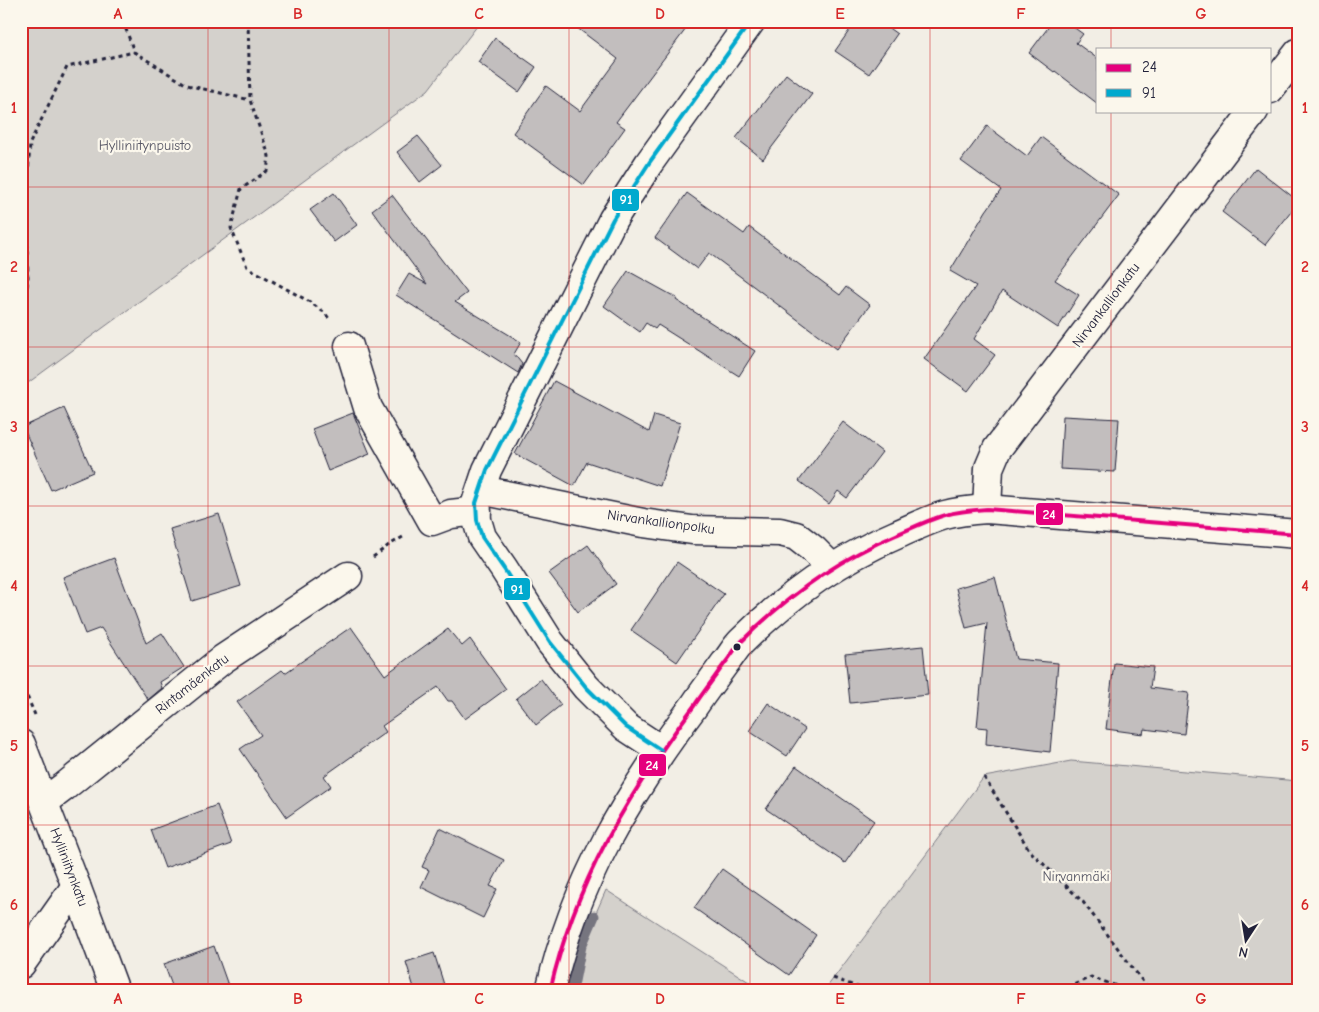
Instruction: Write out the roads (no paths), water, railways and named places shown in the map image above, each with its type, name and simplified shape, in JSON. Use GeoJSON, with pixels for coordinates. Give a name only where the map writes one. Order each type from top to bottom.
{"type":"FeatureCollection","features":[{"type":"Feature","properties":{"kind":"street"},"geometry":{"type":"LineString","coordinates":[[661,750],[626,727],[586,687],[556,649],[482,537],[477,520],[479,500],[487,470],[613,219],[649,163],[751,21]]}},
{"type":"Feature","properties":{"kind":"street"},"geometry":{"type":"LineString","coordinates":[[1272,86],[1298,53]]}},
{"type":"Feature","properties":{"kind":"street","name":"Nirvankallionkatu"},"geometry":{"type":"LineString","coordinates":[[986,509],[989,468],[997,449],[1253,112]]}},
{"type":"Feature","properties":{"kind":"street","name":"Nirvankallionpolku"},"geometry":{"type":"LineString","coordinates":[[350,346],[368,408],[432,522],[479,500],[692,530],[780,532],[796,536],[832,568]]}},
{"type":"Feature","properties":{"kind":"street"},"geometry":{"type":"LineString","coordinates":[[550,991],[564,940],[588,879],[624,808],[661,750],[740,644],[778,608],[805,586],[832,568],[866,549],[931,520],[964,511],[986,509],[1298,534]]}},
{"type":"Feature","properties":{"kind":"street","name":"Rintamäenkatu"},"geometry":{"type":"LineString","coordinates":[[44,802],[223,659],[348,576]]}},
{"type":"Feature","properties":{"kind":"street","name":"Hylliniitynkatu"},"geometry":{"type":"LineString","coordinates":[[21,744],[115,991]]}},
{"type":"Feature","properties":{"kind":"street"},"geometry":{"type":"LineString","coordinates":[[21,964],[76,886]]}},
{"type":"Feature","properties":{"kind":"waterway"},"geometry":{"type":"LineString","coordinates":[[572,991],[581,946],[594,916]]}},
{"type":"Feature","properties":{"kind":"park label","name":"Hylliniitynpuisto"},"geometry":{"type":"Point","coordinates":[145,145]}},
{"type":"Feature","properties":{"kind":"park label","name":"Nirvanmäki"},"geometry":{"type":"Point","coordinates":[1076,876]}}]}
